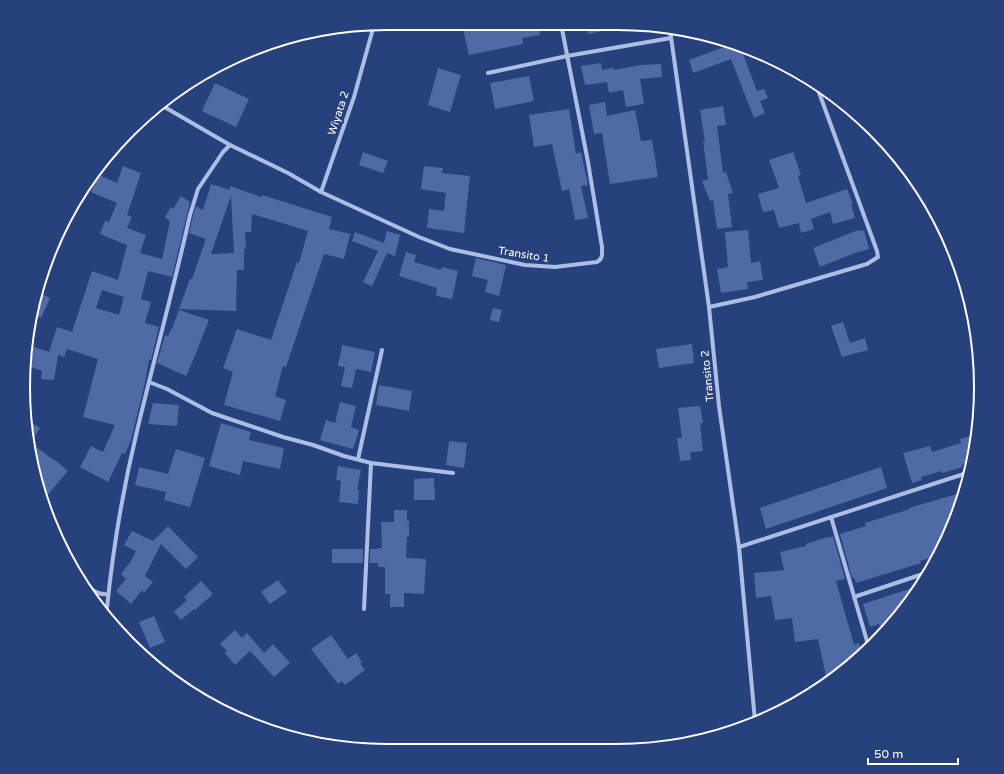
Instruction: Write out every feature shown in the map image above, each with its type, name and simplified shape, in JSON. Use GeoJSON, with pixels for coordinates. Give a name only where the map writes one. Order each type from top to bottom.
{"type":"FeatureCollection","features":[{"type":"Feature","properties":{"kind":"street","name":"Transito 1"},"geometry":{"type":"LineString","coordinates":[[321,192],[419,237],[450,249],[525,265],[549,268],[589,264],[600,260],[602,257],[602,247],[588,162],[562,30]]}},
{"type":"Feature","properties":{"kind":"street","name":"Wiyata 2"},"geometry":{"type":"LineString","coordinates":[[321,192],[354,97],[372,31]]}},
{"type":"Feature","properties":{"kind":"street","name":"Transito 2"},"geometry":{"type":"LineString","coordinates":[[671,34],[709,307],[720,406],[739,546],[755,717]]}},
{"type":"Feature","properties":{"kind":"street"},"geometry":{"type":"LineString","coordinates":[[488,73],[567,56],[671,38]]}},
{"type":"Feature","properties":{"kind":"street"},"geometry":{"type":"LineString","coordinates":[[709,307],[755,298],[867,264],[878,257],[853,183],[819,93]]}},
{"type":"Feature","properties":{"kind":"street"},"geometry":{"type":"LineString","coordinates":[[166,107],[230,145],[288,173],[321,192]]}},
{"type":"Feature","properties":{"kind":"street"},"geometry":{"type":"LineString","coordinates":[[106,607],[111,564],[122,500],[137,431],[195,198],[198,189],[223,152],[230,145]]}},
{"type":"Feature","properties":{"kind":"street"},"geometry":{"type":"LineString","coordinates":[[358,460],[382,350]]}},
{"type":"Feature","properties":{"kind":"street"},"geometry":{"type":"LineString","coordinates":[[149,382],[167,389],[212,413],[358,460],[371,463],[453,473]]}},
{"type":"Feature","properties":{"kind":"street"},"geometry":{"type":"LineString","coordinates":[[364,609],[371,463]]}},
{"type":"Feature","properties":{"kind":"street"},"geometry":{"type":"LineString","coordinates":[[739,546],[963,474]]}},
{"type":"Feature","properties":{"kind":"street"},"geometry":{"type":"LineString","coordinates":[[831,517],[867,641]]}},
{"type":"Feature","properties":{"kind":"street"},"geometry":{"type":"LineString","coordinates":[[854,598],[920,575]]}},
{"type":"Feature","properties":{"kind":"street"},"geometry":{"type":"LineString","coordinates":[[96,593],[108,594]]}},
{"type":"Feature","properties":{"kind":"building"},"geometry":{"type":"Polygon","coordinates":[[[463,30],[539,30],[540,35],[522,38],[523,44],[469,55],[463,30]]]}},
{"type":"Feature","properties":{"kind":"building"},"geometry":{"type":"Polygon","coordinates":[[[587,30],[607,30],[588,34],[587,30]]]}},
{"type":"Feature","properties":{"kind":"building"},"geometry":{"type":"Polygon","coordinates":[[[725,47],[743,53],[757,91],[764,89],[768,98],[760,101],[765,113],[754,118],[731,59],[693,73],[689,60],[725,47]]]}},
{"type":"Feature","properties":{"kind":"building"},"geometry":{"type":"Polygon","coordinates":[[[601,63],[602,70],[613,68],[614,70],[640,65],[661,64],[662,77],[640,79],[644,104],[626,107],[623,90],[609,93],[607,82],[585,85],[581,66],[601,63]]]}},
{"type":"Feature","properties":{"kind":"building"},"geometry":{"type":"Polygon","coordinates":[[[438,68],[461,75],[450,112],[428,105],[438,68]]]}},
{"type":"Feature","properties":{"kind":"building"},"geometry":{"type":"Polygon","coordinates":[[[529,76],[534,101],[495,109],[490,83],[529,76]]]}},
{"type":"Feature","properties":{"kind":"building"},"geometry":{"type":"Polygon","coordinates":[[[215,83],[249,99],[236,127],[202,111],[215,83]]]}},
{"type":"Feature","properties":{"kind":"building"},"geometry":{"type":"Polygon","coordinates":[[[605,102],[607,116],[635,110],[641,141],[652,140],[658,177],[610,184],[602,133],[594,134],[589,105],[605,102]]]}},
{"type":"Feature","properties":{"kind":"building"},"geometry":{"type":"Polygon","coordinates":[[[723,106],[726,125],[717,126],[723,173],[726,172],[733,193],[728,194],[732,227],[717,229],[713,200],[710,201],[702,181],[708,179],[703,141],[705,141],[700,110],[723,106]]]}},
{"type":"Feature","properties":{"kind":"building"},"geometry":{"type":"Polygon","coordinates":[[[569,109],[576,154],[581,152],[588,185],[581,186],[588,218],[575,220],[569,189],[562,191],[552,144],[534,147],[529,115],[569,109]]]}},
{"type":"Feature","properties":{"kind":"building"},"geometry":{"type":"Polygon","coordinates":[[[363,152],[388,161],[383,173],[359,165],[363,152]]]}},
{"type":"Feature","properties":{"kind":"building"},"geometry":{"type":"Polygon","coordinates":[[[793,152],[801,175],[798,176],[806,203],[847,189],[853,204],[851,205],[855,218],[833,224],[830,212],[811,219],[814,229],[801,233],[799,223],[779,228],[774,210],[763,212],[758,194],[779,188],[769,160],[793,152]]]}},
{"type":"Feature","properties":{"kind":"building"},"geometry":{"type":"Polygon","coordinates":[[[123,166],[141,173],[127,215],[132,217],[127,228],[146,235],[140,253],[162,259],[170,221],[165,217],[171,207],[173,209],[181,196],[190,202],[172,277],[148,271],[141,299],[151,302],[145,323],[159,327],[151,360],[149,360],[131,440],[125,454],[122,453],[108,482],[80,467],[91,446],[103,452],[115,425],[83,417],[98,359],[67,349],[64,357],[58,355],[54,380],[41,379],[42,371],[31,367],[32,346],[49,352],[57,327],[72,332],[92,271],[118,280],[127,245],[100,234],[105,221],[109,222],[117,203],[91,192],[100,175],[117,183],[123,166]],[[102,290],[96,308],[119,315],[124,297],[102,290]]]}},
{"type":"Feature","properties":{"kind":"building"},"geometry":{"type":"Polygon","coordinates":[[[424,166],[443,168],[442,173],[470,176],[464,233],[427,228],[429,209],[444,211],[446,193],[421,189],[424,166]]]}},
{"type":"Feature","properties":{"kind":"building"},"geometry":{"type":"Polygon","coordinates":[[[211,184],[230,190],[230,186],[261,197],[262,195],[332,217],[329,229],[350,234],[344,259],[324,254],[286,367],[283,366],[275,396],[286,400],[280,421],[224,405],[233,372],[223,368],[237,329],[271,340],[297,262],[299,263],[308,231],[252,214],[251,232],[245,232],[246,249],[244,249],[244,270],[237,270],[236,311],[179,309],[190,279],[192,279],[206,239],[189,233],[196,206],[203,210],[211,184]],[[231,196],[211,254],[234,253],[231,196]]]}},
{"type":"Feature","properties":{"kind":"building"},"geometry":{"type":"Polygon","coordinates":[[[748,230],[751,263],[760,261],[763,280],[747,282],[748,289],[721,293],[717,269],[728,267],[725,232],[748,230]]]}},
{"type":"Feature","properties":{"kind":"building"},"geometry":{"type":"Polygon","coordinates":[[[858,230],[864,230],[869,249],[820,267],[813,248],[858,230]]]}},
{"type":"Feature","properties":{"kind":"building"},"geometry":{"type":"Polygon","coordinates":[[[387,231],[400,235],[395,256],[387,253],[372,286],[363,282],[378,251],[352,241],[355,232],[384,243],[387,231]]]}},
{"type":"Feature","properties":{"kind":"building"},"geometry":{"type":"Polygon","coordinates":[[[406,252],[416,255],[414,262],[441,270],[442,267],[458,271],[452,299],[436,296],[437,288],[399,276],[406,252]]]}},
{"type":"Feature","properties":{"kind":"building"},"geometry":{"type":"Polygon","coordinates":[[[476,258],[506,265],[499,296],[485,292],[488,280],[472,276],[476,258]]]}},
{"type":"Feature","properties":{"kind":"building"},"geometry":{"type":"Polygon","coordinates":[[[42,294],[50,298],[41,318],[37,316],[42,294]]]}},
{"type":"Feature","properties":{"kind":"building"},"geometry":{"type":"Polygon","coordinates":[[[493,308],[502,310],[499,322],[490,320],[493,308]]]}},
{"type":"Feature","properties":{"kind":"building"},"geometry":{"type":"Polygon","coordinates":[[[179,310],[209,320],[186,376],[157,363],[165,335],[168,336],[172,329],[179,310]]]}},
{"type":"Feature","properties":{"kind":"building"},"geometry":{"type":"Polygon","coordinates":[[[843,322],[850,343],[865,338],[868,350],[842,357],[831,326],[843,322]]]}},
{"type":"Feature","properties":{"kind":"building"},"geometry":{"type":"Polygon","coordinates":[[[692,344],[694,363],[659,368],[656,349],[692,344]]]}},
{"type":"Feature","properties":{"kind":"building"},"geometry":{"type":"Polygon","coordinates":[[[342,345],[375,352],[371,372],[356,369],[352,388],[341,386],[345,367],[338,366],[342,345]]]}},
{"type":"Feature","properties":{"kind":"building"},"geometry":{"type":"Polygon","coordinates":[[[379,385],[412,391],[409,411],[376,405],[379,385]]]}},
{"type":"Feature","properties":{"kind":"building"},"geometry":{"type":"Polygon","coordinates":[[[340,402],[356,406],[351,427],[359,430],[353,449],[320,440],[326,420],[335,423],[340,402]]]}},
{"type":"Feature","properties":{"kind":"building"},"geometry":{"type":"Polygon","coordinates":[[[153,403],[179,405],[177,426],[148,424],[153,403]]]}},
{"type":"Feature","properties":{"kind":"building"},"geometry":{"type":"Polygon","coordinates":[[[700,406],[703,423],[700,423],[703,451],[690,452],[691,460],[680,461],[677,438],[682,438],[678,408],[700,406]]]}},
{"type":"Feature","properties":{"kind":"building"},"geometry":{"type":"Polygon","coordinates":[[[32,423],[40,428],[34,438],[32,423]]]}},
{"type":"Feature","properties":{"kind":"building"},"geometry":{"type":"Polygon","coordinates":[[[221,423],[251,432],[249,440],[284,448],[280,469],[243,461],[240,475],[209,466],[221,423]]]}},
{"type":"Feature","properties":{"kind":"building"},"geometry":{"type":"Polygon","coordinates":[[[971,436],[965,464],[962,465],[963,467],[942,473],[941,471],[921,477],[922,480],[912,483],[903,453],[930,446],[932,452],[961,443],[960,439],[971,436]]]}},
{"type":"Feature","properties":{"kind":"building"},"geometry":{"type":"Polygon","coordinates":[[[449,441],[467,443],[464,468],[446,465],[449,441]]]}},
{"type":"Feature","properties":{"kind":"building"},"geometry":{"type":"Polygon","coordinates":[[[35,446],[55,460],[68,471],[47,495],[35,446]]]}},
{"type":"Feature","properties":{"kind":"building"},"geometry":{"type":"Polygon","coordinates":[[[176,449],[205,458],[190,507],[164,500],[166,492],[135,485],[139,467],[168,474],[176,449]]]}},
{"type":"Feature","properties":{"kind":"building"},"geometry":{"type":"Polygon","coordinates":[[[338,466],[361,470],[357,489],[359,490],[358,504],[339,502],[341,481],[336,480],[338,466]]]}},
{"type":"Feature","properties":{"kind":"building"},"geometry":{"type":"Polygon","coordinates":[[[881,467],[887,488],[766,529],[760,508],[881,467]]]}},
{"type":"Feature","properties":{"kind":"building"},"geometry":{"type":"Polygon","coordinates":[[[434,478],[435,500],[414,500],[414,479],[434,478]]]}},
{"type":"Feature","properties":{"kind":"building"},"geometry":{"type":"Polygon","coordinates":[[[957,494],[947,524],[930,558],[920,561],[921,563],[856,583],[854,577],[852,578],[840,534],[866,526],[865,523],[910,509],[909,508],[957,494]]]}},
{"type":"Feature","properties":{"kind":"building"},"geometry":{"type":"Polygon","coordinates":[[[394,510],[407,510],[409,537],[407,537],[406,558],[426,559],[424,594],[404,593],[404,607],[390,607],[390,594],[385,594],[385,567],[378,567],[378,563],[370,563],[370,549],[382,548],[381,522],[394,522],[394,510]]]}},
{"type":"Feature","properties":{"kind":"building"},"geometry":{"type":"Polygon","coordinates":[[[168,526],[198,557],[186,569],[161,544],[145,576],[153,582],[144,593],[142,590],[131,604],[116,591],[126,579],[121,574],[131,561],[136,551],[124,545],[132,531],[153,541],[168,526]]]}},
{"type":"Feature","properties":{"kind":"building"},"geometry":{"type":"Polygon","coordinates":[[[833,536],[845,579],[836,581],[854,645],[859,643],[860,647],[826,676],[818,639],[795,642],[792,618],[775,620],[771,596],[756,598],[754,573],[784,570],[780,552],[806,546],[806,544],[833,536]]]}},
{"type":"Feature","properties":{"kind":"building"},"geometry":{"type":"Polygon","coordinates":[[[332,549],[363,549],[363,563],[332,563],[332,549]]]}},
{"type":"Feature","properties":{"kind":"building"},"geometry":{"type":"Polygon","coordinates":[[[278,580],[287,592],[270,604],[261,592],[278,580]]]}},
{"type":"Feature","properties":{"kind":"building"},"geometry":{"type":"Polygon","coordinates":[[[201,581],[213,594],[181,620],[174,612],[187,600],[184,597],[201,581]]]}},
{"type":"Feature","properties":{"kind":"building"},"geometry":{"type":"Polygon","coordinates":[[[912,588],[880,627],[879,624],[870,627],[863,604],[912,588]]]}},
{"type":"Feature","properties":{"kind":"building"},"geometry":{"type":"Polygon","coordinates":[[[154,616],[165,642],[150,648],[139,622],[154,616]]]}},
{"type":"Feature","properties":{"kind":"building"},"geometry":{"type":"Polygon","coordinates":[[[235,630],[242,638],[247,633],[264,653],[273,644],[290,663],[274,677],[250,651],[235,665],[225,653],[227,651],[220,644],[235,630]]]}},
{"type":"Feature","properties":{"kind":"building"},"geometry":{"type":"Polygon","coordinates":[[[331,635],[348,659],[356,653],[365,670],[345,685],[342,681],[338,684],[311,649],[331,635]]]}}]}
